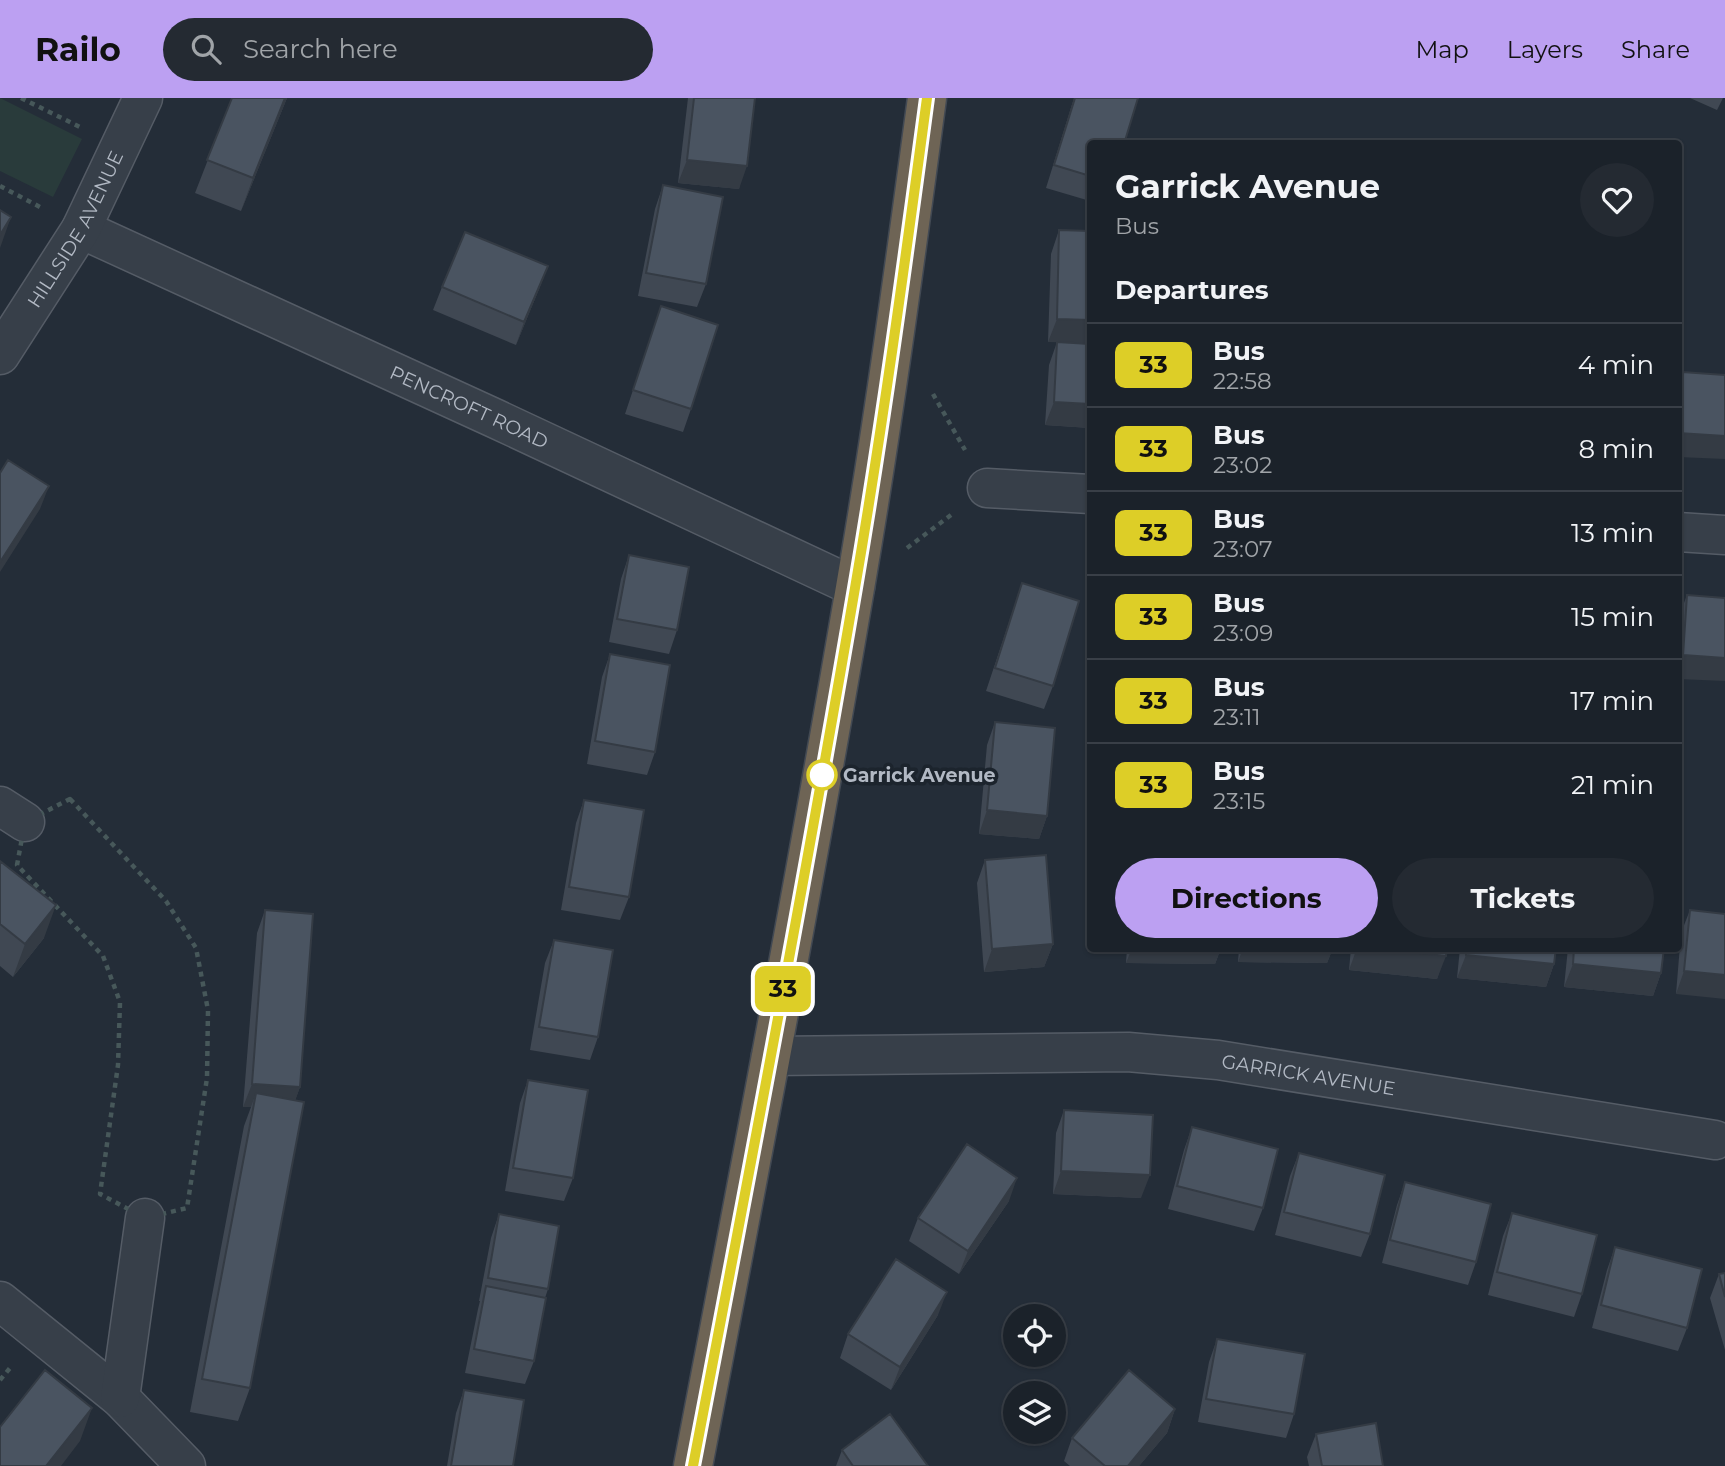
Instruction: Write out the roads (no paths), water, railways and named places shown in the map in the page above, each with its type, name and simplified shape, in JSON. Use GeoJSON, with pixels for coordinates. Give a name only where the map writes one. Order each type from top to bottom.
{"type":"FeatureCollection","features":[{"type":"Feature","properties":{"kind":"highway"},"geometry":{"type":"LineString","coordinates":[[693,1466],[771,1056],[855,587],[896,329],[927,98]]}},
{"type":"Feature","properties":{"kind":"street","name":"HILLSIDE AVENUE"},"geometry":{"type":"LineString","coordinates":[[0,355],[81,229],[142,98]]}},
{"type":"Feature","properties":{"kind":"street","name":"PENCROFT ROAD"},"geometry":{"type":"LineString","coordinates":[[81,229],[855,587]]}},
{"type":"Feature","properties":{"kind":"street"},"geometry":{"type":"LineString","coordinates":[[987,488],[1087,494]]}},
{"type":"Feature","properties":{"kind":"street"},"geometry":{"type":"LineString","coordinates":[[1682,532],[1725,535]]}},
{"type":"Feature","properties":{"kind":"street","name":"GARRICK AVENUE"},"geometry":{"type":"LineString","coordinates":[[771,1056],[1128,1052],[1219,1060],[1715,1140]]}},
{"type":"Feature","properties":{"kind":"street"},"geometry":{"type":"LineString","coordinates":[[120,1398],[145,1218]]}},
{"type":"Feature","properties":{"kind":"street"},"geometry":{"type":"LineString","coordinates":[[0,1301],[120,1398],[187,1466]]}},
{"type":"Feature","properties":{"kind":"place","name":"Garrick Avenue"},"geometry":{"type":"Point","coordinates":[822,775]}}]}
